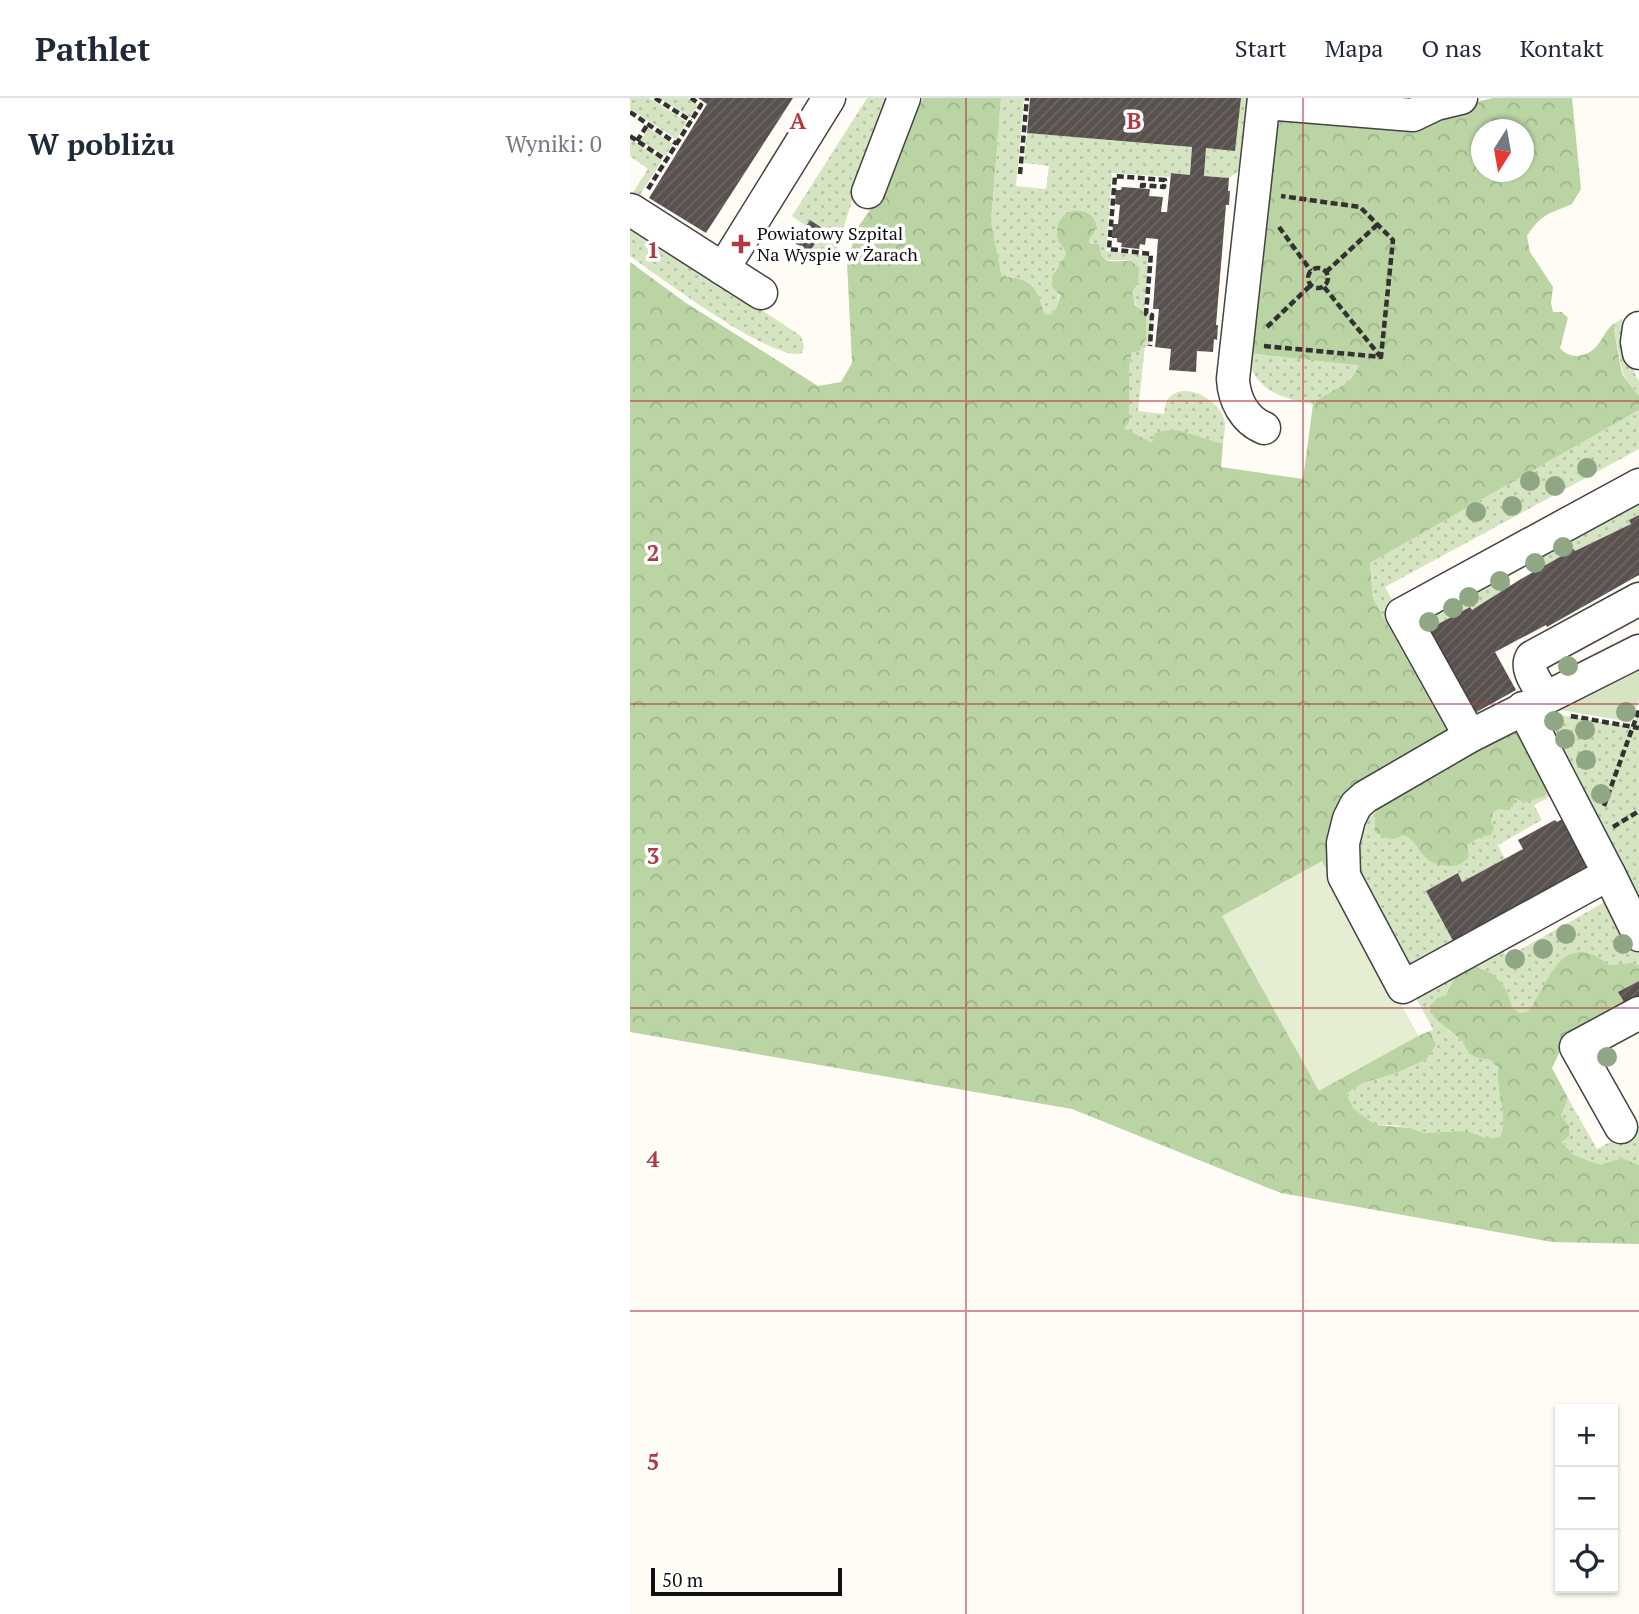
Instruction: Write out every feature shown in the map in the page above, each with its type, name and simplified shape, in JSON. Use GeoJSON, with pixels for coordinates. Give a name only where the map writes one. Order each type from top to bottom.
{"type":"FeatureCollection","features":[{"type":"Feature","properties":{"kind":"street"},"geometry":{"type":"LineString","coordinates":[[723,268],[829,98]]}},
{"type":"Feature","properties":{"kind":"street"},"geometry":{"type":"LineString","coordinates":[[868,192],[904,98]]}},
{"type":"Feature","properties":{"kind":"street"},"geometry":{"type":"LineString","coordinates":[[1264,428],[1255,424],[1245,414],[1233,383],[1264,101],[1413,115],[1436,104],[1461,98]]}},
{"type":"Feature","properties":{"kind":"street"},"geometry":{"type":"LineString","coordinates":[[638,202],[723,268],[761,293]]}},
{"type":"Feature","properties":{"kind":"street"},"geometry":{"type":"LineString","coordinates":[[1639,328],[1639,354]]}},
{"type":"Feature","properties":{"kind":"street"},"geometry":{"type":"LineString","coordinates":[[1470,736],[1402,614],[1639,485]]}},
{"type":"Feature","properties":{"kind":"street"},"geometry":{"type":"LineString","coordinates":[[1639,599],[1529,661],[1544,707],[1609,874],[1639,935]]}},
{"type":"Feature","properties":{"kind":"street"},"geometry":{"type":"LineString","coordinates":[[1609,874],[1403,987],[1344,876],[1343,843],[1356,805],[1365,797],[1470,736],[1544,707],[1639,651]]}},
{"type":"Feature","properties":{"kind":"street"},"geometry":{"type":"LineString","coordinates":[[1622,1127],[1576,1047],[1636,1021]]}},
{"type":"Feature","properties":{"kind":"path"},"geometry":{"type":"LineString","coordinates":[[655,98],[691,121]]}},
{"type":"Feature","properties":{"kind":"path"},"geometry":{"type":"LineString","coordinates":[[638,202],[701,105],[691,98]]}},
{"type":"Feature","properties":{"kind":"path"},"geometry":{"type":"LineString","coordinates":[[1020,174],[1027,98]]}},
{"type":"Feature","properties":{"kind":"path"},"geometry":{"type":"LineString","coordinates":[[630,113],[677,144]]}},
{"type":"Feature","properties":{"kind":"path"},"geometry":{"type":"LineString","coordinates":[[637,141],[648,124]]}},
{"type":"Feature","properties":{"kind":"path"},"geometry":{"type":"LineString","coordinates":[[630,136],[666,160]]}},
{"type":"Feature","properties":{"kind":"path"},"geometry":{"type":"LineString","coordinates":[[1142,188],[1142,185],[1164,187],[1165,180],[1115,176],[1109,249],[1151,254],[1146,314],[1152,315],[1150,346]]}},
{"type":"Feature","properties":{"kind":"path"},"geometry":{"type":"LineString","coordinates":[[1254,192],[1360,206],[1393,240],[1381,357]]}},
{"type":"Feature","properties":{"kind":"path"},"geometry":{"type":"LineString","coordinates":[[1254,192],[1311,271]]}},
{"type":"Feature","properties":{"kind":"path"},"geometry":{"type":"LineString","coordinates":[[1326,272],[1378,224]]}},
{"type":"Feature","properties":{"kind":"path"},"geometry":{"type":"LineString","coordinates":[[1317,268],[1326,272],[1328,281],[1324,287],[1311,285],[1308,276],[1311,271],[1317,268]]}},
{"type":"Feature","properties":{"kind":"path"},"geometry":{"type":"LineString","coordinates":[[1258,336],[1311,285]]}},
{"type":"Feature","properties":{"kind":"path"},"geometry":{"type":"LineString","coordinates":[[1324,287],[1381,357]]}},
{"type":"Feature","properties":{"kind":"path"},"geometry":{"type":"LineString","coordinates":[[1262,346],[1381,357]]}},
{"type":"Feature","properties":{"kind":"path"},"geometry":{"type":"LineString","coordinates":[[1544,707],[1636,727]]}},
{"type":"Feature","properties":{"kind":"path"},"geometry":{"type":"LineString","coordinates":[[1599,818],[1636,727],[1639,710]]}},
{"type":"Feature","properties":{"kind":"path"},"geometry":{"type":"LineString","coordinates":[[1603,832],[1639,811]]}},
{"type":"Feature","properties":{"kind":"green space"},"geometry":{"type":"Polygon","coordinates":[[[630,98],[649,98],[687,122],[676,139],[630,109],[630,98]]]}},
{"type":"Feature","properties":{"kind":"green space"},"geometry":{"type":"Polygon","coordinates":[[[659,98],[687,98],[698,105],[690,117],[659,98]]]}},
{"type":"Feature","properties":{"kind":"green space"},"geometry":{"type":"Polygon","coordinates":[[[867,98],[893,98],[869,148],[835,254],[825,262],[809,253],[824,229],[810,220],[806,226],[792,216],[867,98]]]}},
{"type":"Feature","properties":{"kind":"green space"},"geometry":{"type":"Polygon","coordinates":[[[923,98],[1001,98],[991,222],[1002,277],[1029,283],[1045,314],[1050,315],[1057,306],[1060,295],[1053,288],[1052,276],[1066,255],[1057,238],[1058,224],[1069,212],[1090,215],[1096,225],[1089,241],[1091,244],[1099,244],[1105,260],[1127,261],[1139,268],[1138,283],[1132,292],[1135,305],[1146,314],[1146,339],[1139,351],[1132,352],[1129,369],[1129,422],[1124,428],[1152,443],[1155,433],[1174,430],[1190,433],[1223,443],[1221,467],[1303,479],[1313,404],[1351,378],[1358,365],[1248,353],[1270,113],[1445,109],[1493,98],[1572,98],[1581,189],[1572,204],[1546,215],[1532,228],[1527,236],[1530,252],[1553,287],[1553,312],[1562,312],[1568,318],[1560,348],[1572,355],[1586,354],[1595,348],[1613,324],[1622,374],[1639,396],[1639,410],[1370,563],[1373,599],[1452,740],[1360,794],[1331,878],[1322,862],[1418,1036],[1430,1031],[1436,1045],[1427,1059],[1397,1073],[1363,1083],[1346,1094],[1354,1109],[1376,1125],[1411,1128],[1423,1133],[1467,1131],[1486,1138],[1500,1137],[1503,1112],[1498,1068],[1490,1060],[1469,1054],[1462,1041],[1434,1017],[1430,1007],[1437,998],[1446,995],[1456,975],[1468,965],[1484,970],[1498,979],[1507,992],[1512,1008],[1520,1013],[1529,1011],[1551,973],[1569,955],[1580,952],[1593,955],[1609,965],[1639,965],[1639,981],[1619,992],[1629,1010],[1562,1047],[1552,1068],[1568,1098],[1561,1116],[1569,1126],[1569,1136],[1562,1142],[1574,1155],[1600,1165],[1622,1158],[1639,1165],[1639,1244],[1552,1242],[1281,1193],[1072,1109],[630,1032],[630,262],[686,303],[818,386],[841,382],[852,363],[847,262],[858,227],[882,193],[923,98]]]}},
{"type":"Feature","properties":{"kind":"green space"},"geometry":{"type":"Polygon","coordinates":[[[1001,98],[1024,98],[1016,186],[1046,189],[1049,166],[1024,163],[1027,133],[1192,147],[1190,175],[1171,173],[1170,177],[1112,173],[1106,251],[1149,256],[1144,313],[1132,296],[1127,260],[1105,260],[1089,241],[1093,233],[1060,218],[1058,237],[1065,246],[1066,254],[1054,271],[1059,295],[1054,311],[1049,316],[1045,314],[1029,283],[1002,277],[991,223],[1001,98]]]}},
{"type":"Feature","properties":{"kind":"green space"},"geometry":{"type":"Polygon","coordinates":[[[1241,98],[1254,98],[1244,167],[1229,178],[1204,176],[1206,148],[1235,150],[1241,98]]]}},
{"type":"Feature","properties":{"kind":"green space"},"geometry":{"type":"Polygon","coordinates":[[[649,128],[673,144],[665,156],[641,140],[649,128]]]}},
{"type":"Feature","properties":{"kind":"green space"},"geometry":{"type":"Polygon","coordinates":[[[630,139],[662,160],[636,201],[630,197],[648,169],[630,156],[630,139]]]}},
{"type":"Feature","properties":{"kind":"green space"},"geometry":{"type":"Polygon","coordinates":[[[630,223],[801,336],[804,347],[802,353],[788,353],[743,332],[630,256],[630,223]]]}},
{"type":"Feature","properties":{"kind":"green space"},"geometry":{"type":"Polygon","coordinates":[[[1146,314],[1152,315],[1150,346],[1145,346],[1138,411],[1164,414],[1167,401],[1174,394],[1182,391],[1198,394],[1214,404],[1223,416],[1223,443],[1208,441],[1188,432],[1152,444],[1123,428],[1129,422],[1129,369],[1132,352],[1146,339],[1146,314]]]}},
{"type":"Feature","properties":{"kind":"green space"},"geometry":{"type":"Polygon","coordinates":[[[1622,319],[1639,381],[1639,396],[1623,374],[1613,324],[1622,319]]]}},
{"type":"Feature","properties":{"kind":"green space"},"geometry":{"type":"Polygon","coordinates":[[[1248,353],[1358,364],[1351,378],[1313,404],[1270,391],[1255,376],[1248,353]]]}},
{"type":"Feature","properties":{"kind":"green space"},"geometry":{"type":"Polygon","coordinates":[[[1639,410],[1639,449],[1385,587],[1468,732],[1452,740],[1373,599],[1370,563],[1639,410]]]}},
{"type":"Feature","properties":{"kind":"green space"},"geometry":{"type":"Polygon","coordinates":[[[1639,496],[1639,515],[1629,520],[1631,524],[1532,573],[1523,558],[1639,496]]]}},
{"type":"Feature","properties":{"kind":"green space"},"geometry":{"type":"Polygon","coordinates":[[[1503,572],[1512,587],[1472,610],[1469,607],[1427,630],[1420,618],[1503,572]]]}},
{"type":"Feature","properties":{"kind":"green space"},"geometry":{"type":"Polygon","coordinates":[[[1639,655],[1639,700],[1631,722],[1538,706],[1639,655]]]}},
{"type":"Feature","properties":{"kind":"green space"},"geometry":{"type":"Polygon","coordinates":[[[1639,710],[1639,919],[1537,711],[1632,727],[1639,710]]]}},
{"type":"Feature","properties":{"kind":"green space"},"geometry":{"type":"Polygon","coordinates":[[[1518,729],[1549,785],[1545,796],[1523,803],[1516,797],[1513,806],[1507,810],[1499,809],[1493,812],[1491,821],[1494,828],[1491,835],[1480,837],[1467,845],[1469,857],[1460,864],[1439,865],[1425,857],[1409,838],[1403,835],[1389,839],[1375,832],[1375,815],[1386,793],[1518,729]]]}},
{"type":"Feature","properties":{"kind":"green space"},"geometry":{"type":"Polygon","coordinates":[[[1471,740],[1560,791],[1534,805],[1542,820],[1498,845],[1505,859],[1462,882],[1458,873],[1426,891],[1458,950],[1404,980],[1348,876],[1354,821],[1471,740]]]}},
{"type":"Feature","properties":{"kind":"green space"},"geometry":{"type":"Polygon","coordinates":[[[1322,861],[1418,1036],[1319,1091],[1222,916],[1322,861]]]}},
{"type":"Feature","properties":{"kind":"green space"},"geometry":{"type":"Polygon","coordinates":[[[1610,899],[1639,954],[1639,965],[1609,965],[1594,955],[1580,952],[1569,955],[1552,973],[1529,1011],[1520,1013],[1512,1009],[1501,985],[1481,968],[1456,975],[1446,995],[1437,998],[1449,1031],[1462,1041],[1469,1054],[1490,1060],[1498,1069],[1503,1112],[1500,1137],[1486,1138],[1467,1131],[1423,1133],[1411,1128],[1376,1125],[1354,1109],[1346,1094],[1363,1083],[1397,1073],[1427,1059],[1436,1045],[1430,1031],[1433,1029],[1411,989],[1496,939],[1507,957],[1610,899]]]}},
{"type":"Feature","properties":{"kind":"green space"},"geometry":{"type":"Polygon","coordinates":[[[1568,1098],[1597,1149],[1639,1126],[1639,1165],[1622,1158],[1600,1165],[1574,1155],[1562,1141],[1561,1116],[1568,1098]]]}},
{"type":"Feature","properties":{"kind":"building"},"geometry":{"type":"Polygon","coordinates":[[[698,98],[793,98],[706,233],[649,198],[707,104],[698,98]]]}},
{"type":"Feature","properties":{"kind":"building"},"geometry":{"type":"Polygon","coordinates":[[[1030,98],[1241,98],[1235,151],[1206,148],[1204,176],[1229,178],[1230,191],[1229,205],[1226,205],[1217,340],[1214,339],[1213,352],[1197,351],[1196,372],[1169,370],[1171,349],[1155,347],[1159,309],[1153,309],[1158,239],[1146,238],[1145,245],[1140,244],[1139,249],[1121,247],[1122,243],[1117,242],[1117,238],[1112,238],[1113,224],[1118,224],[1120,205],[1115,204],[1116,190],[1121,190],[1122,187],[1150,189],[1149,196],[1163,197],[1161,212],[1167,212],[1171,173],[1190,175],[1192,147],[1027,133],[1030,98]]]}},
{"type":"Feature","properties":{"kind":"building"},"geometry":{"type":"Polygon","coordinates":[[[810,220],[824,229],[809,253],[795,243],[810,220]]]}},
{"type":"Feature","properties":{"kind":"building"},"geometry":{"type":"Polygon","coordinates":[[[1639,515],[1639,575],[1547,627],[1546,625],[1495,652],[1516,690],[1473,714],[1427,630],[1470,607],[1472,610],[1574,549],[1575,551],[1631,524],[1629,520],[1639,515]]]}},
{"type":"Feature","properties":{"kind":"building"},"geometry":{"type":"Polygon","coordinates":[[[1568,816],[1593,864],[1583,871],[1585,874],[1458,950],[1426,891],[1458,873],[1462,882],[1523,849],[1518,840],[1568,816]]]}},
{"type":"Feature","properties":{"kind":"building"},"geometry":{"type":"Polygon","coordinates":[[[1639,981],[1639,1004],[1629,1010],[1618,992],[1639,981]]]}},
{"type":"Feature","properties":{"kind":"place","name":"Powiatowy Szpital Na Wyspie w Żarach"},"geometry":{"type":"Point","coordinates":[741,244]}}]}
